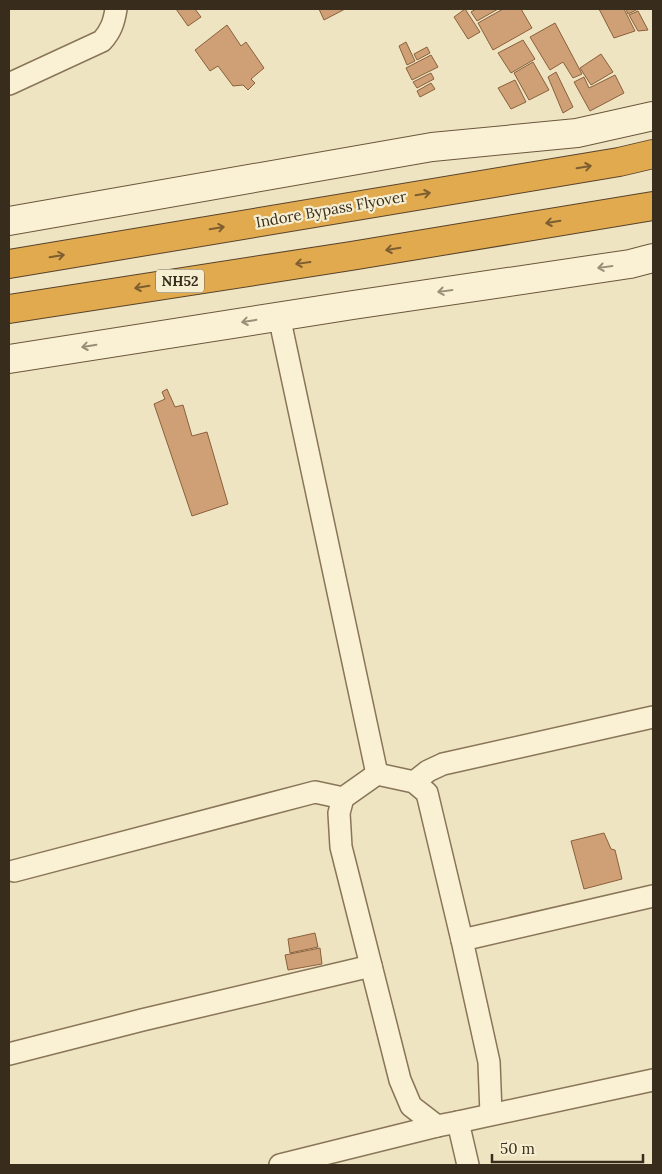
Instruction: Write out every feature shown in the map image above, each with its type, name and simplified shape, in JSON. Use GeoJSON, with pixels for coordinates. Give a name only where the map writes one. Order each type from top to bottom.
{"type":"FeatureCollection","features":[{"type":"Feature","properties":{"kind":"highway","name":"Indore Bypass Flyover"},"geometry":{"type":"LineString","coordinates":[[9,264],[340,207],[618,162],[653,154]]}},
{"type":"Feature","properties":{"kind":"highway","name":"NH52"},"geometry":{"type":"LineString","coordinates":[[9,309],[351,256],[653,206]]}},
{"type":"Feature","properties":{"kind":"street"},"geometry":{"type":"LineString","coordinates":[[9,84],[102,41],[110,33],[115,21],[116,9]]}},
{"type":"Feature","properties":{"kind":"street"},"geometry":{"type":"LineString","coordinates":[[9,221],[432,147],[577,133],[653,116]]}},
{"type":"Feature","properties":{"kind":"street"},"geometry":{"type":"LineString","coordinates":[[9,359],[279,316],[630,264],[653,258]]}},
{"type":"Feature","properties":{"kind":"street"},"geometry":{"type":"LineString","coordinates":[[279,316],[376,774]]}},
{"type":"Feature","properties":{"kind":"street"},"geometry":{"type":"LineString","coordinates":[[414,782],[444,764],[653,716]]}},
{"type":"Feature","properties":{"kind":"street"},"geometry":{"type":"LineString","coordinates":[[437,1126],[411,1106],[400,1080],[341,847],[339,813],[343,798],[376,774],[414,782],[427,793],[489,1062],[492,1114]]}},
{"type":"Feature","properties":{"kind":"street"},"geometry":{"type":"LineString","coordinates":[[14,871],[316,792],[343,798]]}},
{"type":"Feature","properties":{"kind":"street"},"geometry":{"type":"LineString","coordinates":[[462,940],[653,896]]}},
{"type":"Feature","properties":{"kind":"street"},"geometry":{"type":"LineString","coordinates":[[9,1054],[142,1020],[371,966]]}},
{"type":"Feature","properties":{"kind":"street"},"geometry":{"type":"LineString","coordinates":[[280,1165],[437,1126],[653,1080]]}},
{"type":"Feature","properties":{"kind":"street"},"geometry":{"type":"LineString","coordinates":[[458,1122],[468,1165]]}},
{"type":"Feature","properties":{"kind":"building"},"geometry":{"type":"Polygon","coordinates":[[[176,9],[195,9],[201,17],[188,26],[176,9]]]}},
{"type":"Feature","properties":{"kind":"building"},"geometry":{"type":"Polygon","coordinates":[[[319,9],[345,9],[324,20],[319,9]]]}},
{"type":"Feature","properties":{"kind":"building"},"geometry":{"type":"Polygon","coordinates":[[[465,9],[480,32],[468,39],[454,17],[465,9]]]}},
{"type":"Feature","properties":{"kind":"building"},"geometry":{"type":"Polygon","coordinates":[[[476,9],[498,9],[477,21],[471,12],[476,9]]]}},
{"type":"Feature","properties":{"kind":"building"},"geometry":{"type":"Polygon","coordinates":[[[503,9],[521,9],[532,28],[493,50],[478,23],[503,9]]]}},
{"type":"Feature","properties":{"kind":"building"},"geometry":{"type":"Polygon","coordinates":[[[599,9],[624,9],[635,31],[614,38],[599,9]]]}},
{"type":"Feature","properties":{"kind":"building"},"geometry":{"type":"Polygon","coordinates":[[[626,9],[638,9],[628,14],[626,9]]]}},
{"type":"Feature","properties":{"kind":"building"},"geometry":{"type":"Polygon","coordinates":[[[638,11],[648,30],[638,31],[629,15],[638,11]]]}},
{"type":"Feature","properties":{"kind":"building"},"geometry":{"type":"Polygon","coordinates":[[[555,23],[582,74],[573,78],[563,62],[550,70],[530,37],[555,23]]]}},
{"type":"Feature","properties":{"kind":"building"},"geometry":{"type":"Polygon","coordinates":[[[227,25],[241,46],[246,42],[264,68],[251,79],[255,83],[248,90],[243,85],[233,86],[218,66],[210,71],[195,50],[227,25]]]}},
{"type":"Feature","properties":{"kind":"building"},"geometry":{"type":"Polygon","coordinates":[[[523,40],[535,59],[511,73],[498,53],[523,40]]]}},
{"type":"Feature","properties":{"kind":"building"},"geometry":{"type":"Polygon","coordinates":[[[406,42],[415,61],[407,65],[399,46],[406,42]]]}},
{"type":"Feature","properties":{"kind":"building"},"geometry":{"type":"Polygon","coordinates":[[[427,47],[430,53],[417,60],[414,54],[427,47]]]}},
{"type":"Feature","properties":{"kind":"building"},"geometry":{"type":"Polygon","coordinates":[[[601,54],[613,72],[591,85],[580,68],[601,54]]]}},
{"type":"Feature","properties":{"kind":"building"},"geometry":{"type":"Polygon","coordinates":[[[431,55],[438,67],[412,80],[406,68],[431,55]]]}},
{"type":"Feature","properties":{"kind":"building"},"geometry":{"type":"Polygon","coordinates":[[[533,62],[549,90],[529,100],[514,73],[533,62]]]}},
{"type":"Feature","properties":{"kind":"building"},"geometry":{"type":"Polygon","coordinates":[[[556,72],[573,107],[563,113],[548,77],[556,72]]]}},
{"type":"Feature","properties":{"kind":"building"},"geometry":{"type":"Polygon","coordinates":[[[431,73],[434,79],[417,88],[413,82],[431,73]]]}},
{"type":"Feature","properties":{"kind":"building"},"geometry":{"type":"Polygon","coordinates":[[[615,75],[624,93],[590,111],[574,82],[584,77],[589,88],[615,75]]]}},
{"type":"Feature","properties":{"kind":"building"},"geometry":{"type":"Polygon","coordinates":[[[515,80],[526,102],[511,109],[498,88],[515,80]]]}},
{"type":"Feature","properties":{"kind":"building"},"geometry":{"type":"Polygon","coordinates":[[[431,83],[435,89],[420,97],[417,91],[431,83]]]}},
{"type":"Feature","properties":{"kind":"building"},"geometry":{"type":"Polygon","coordinates":[[[167,389],[175,407],[183,405],[192,436],[207,432],[228,504],[192,516],[154,404],[165,399],[162,392],[167,389]]]}},
{"type":"Feature","properties":{"kind":"building"},"geometry":{"type":"Polygon","coordinates":[[[604,833],[611,849],[615,850],[622,879],[584,889],[571,841],[604,833]]]}},
{"type":"Feature","properties":{"kind":"building"},"geometry":{"type":"Polygon","coordinates":[[[315,933],[318,947],[290,953],[288,939],[315,933]]]}},
{"type":"Feature","properties":{"kind":"building"},"geometry":{"type":"Polygon","coordinates":[[[320,948],[322,964],[288,970],[285,955],[320,948]]]}}]}
